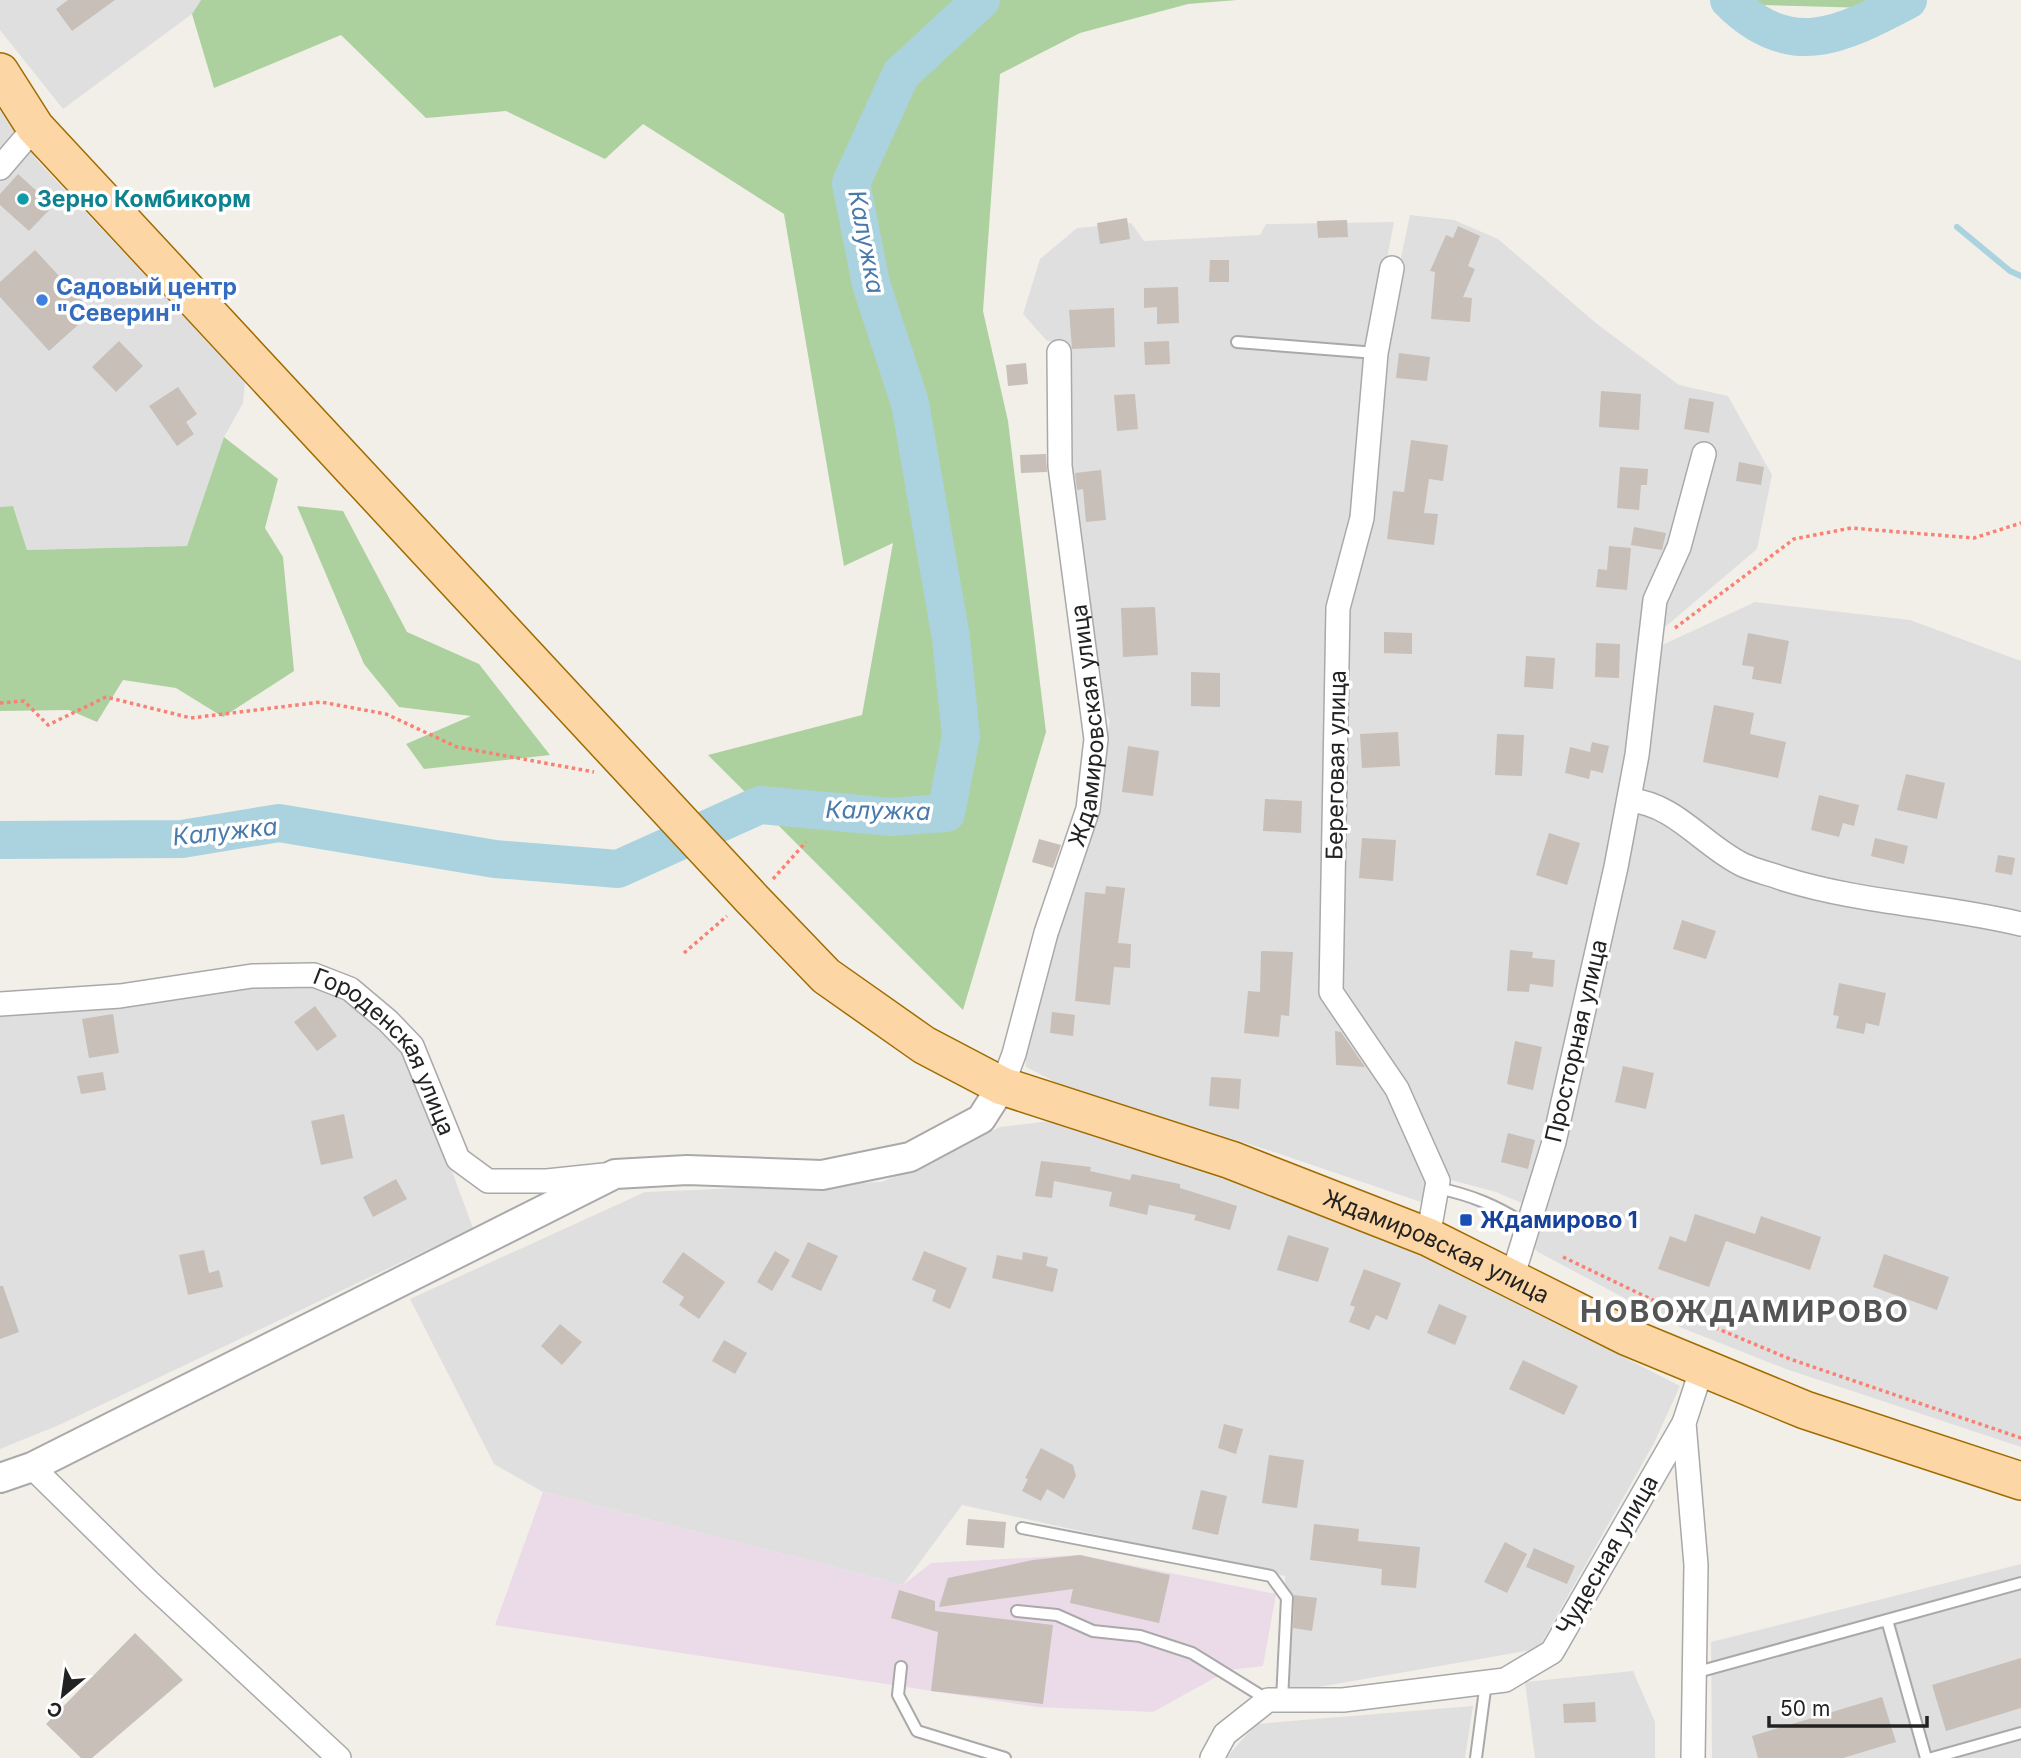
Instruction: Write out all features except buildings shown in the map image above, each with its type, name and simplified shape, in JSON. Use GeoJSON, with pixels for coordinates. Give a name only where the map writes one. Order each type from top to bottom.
{"type":"FeatureCollection","features":[{"type":"Feature","properties":{"kind":"main road","name":"Ждамировская улица"},"geometry":{"type":"LineString","coordinates":[[0,72],[35,127],[617,771],[752,896],[826,976],[925,1045],[1002,1086],[1231,1160],[1428,1237],[1628,1337],[1805,1410],[2021,1481]]}},
{"type":"Feature","properties":{"kind":"street"},"geometry":{"type":"LineString","coordinates":[[0,168],[35,127]]}},
{"type":"Feature","properties":{"kind":"street","name":"Береговая улица"},"geometry":{"type":"LineString","coordinates":[[1392,268],[1376,353],[1362,518],[1338,608],[1331,992],[1397,1089],[1438,1181],[1428,1237]]}},
{"type":"Feature","properties":{"kind":"street","name":"Ждамировская улица"},"geometry":{"type":"LineString","coordinates":[[1002,1086],[1014,1054],[1046,933],[1088,809],[1096,739],[1060,466],[1059,352]]}},
{"type":"Feature","properties":{"kind":"street","name":"Просторная улица"},"geometry":{"type":"LineString","coordinates":[[1512,1278],[1554,1142],[1629,800],[1655,600],[1679,547],[1704,454]]}},
{"type":"Feature","properties":{"kind":"street"},"geometry":{"type":"LineString","coordinates":[[1629,800],[1647,802],[1675,815],[1709,845],[1745,866],[1821,891],[1990,917],[2021,925]]}},
{"type":"Feature","properties":{"kind":"street","name":"Городенская улица"},"geometry":{"type":"LineString","coordinates":[[0,1004],[120,996],[252,976],[314,975],[349,989],[388,1021],[412,1046],[458,1159],[488,1181],[547,1181],[687,1170],[822,1175],[910,1157],[981,1119],[1002,1086]]}},
{"type":"Feature","properties":{"kind":"street","name":"Городенская улица"},"geometry":{"type":"LineString","coordinates":[[0,1478],[32,1467],[615,1174]]}},
{"type":"Feature","properties":{"kind":"street"},"geometry":{"type":"LineString","coordinates":[[1693,1758],[1696,1565],[1684,1423],[1702,1368]]}},
{"type":"Feature","properties":{"kind":"street","name":"Чудесная улица"},"geometry":{"type":"LineString","coordinates":[[1275,1700],[1343,1700],[1505,1680],[1552,1652],[1684,1423]]}},
{"type":"Feature","properties":{"kind":"street"},"geometry":{"type":"LineString","coordinates":[[32,1467],[149,1582],[339,1758]]}},
{"type":"Feature","properties":{"kind":"street"},"geometry":{"type":"LineString","coordinates":[[1212,1758],[1226,1734],[1275,1700]]}},
{"type":"Feature","properties":{"kind":"lane"},"geometry":{"type":"LineString","coordinates":[[1237,342],[1376,353]]}},
{"type":"Feature","properties":{"kind":"lane"},"geometry":{"type":"LineString","coordinates":[[1437,1188],[1472,1195],[1498,1206],[1527,1225]]}},
{"type":"Feature","properties":{"kind":"lane"},"geometry":{"type":"LineString","coordinates":[[1017,1611],[1056,1615],[1093,1631],[1140,1636],[1192,1653],[1275,1700],[1287,1598],[1271,1576],[1022,1528]]}},
{"type":"Feature","properties":{"kind":"lane"},"geometry":{"type":"LineString","coordinates":[[1694,1673],[2021,1583]]}},
{"type":"Feature","properties":{"kind":"lane"},"geometry":{"type":"LineString","coordinates":[[1887,1620],[1926,1758]]}},
{"type":"Feature","properties":{"kind":"lane"},"geometry":{"type":"LineString","coordinates":[[901,1667],[898,1695],[917,1731],[1005,1758]]}},
{"type":"Feature","properties":{"kind":"lane"},"geometry":{"type":"LineString","coordinates":[[1476,1758],[1486,1682]]}},
{"type":"Feature","properties":{"kind":"lane"},"geometry":{"type":"LineString","coordinates":[[1932,1758],[2021,1733]]}},
{"type":"Feature","properties":{"kind":"path"},"geometry":{"type":"LineString","coordinates":[[1650,646],[1794,539],[1851,528],[1973,538],[2021,523]]}},
{"type":"Feature","properties":{"kind":"path"},"geometry":{"type":"LineString","coordinates":[[0,703],[24,701],[48,725],[106,697],[191,718],[321,702],[386,714],[457,747],[617,771]]}},
{"type":"Feature","properties":{"kind":"path"},"geometry":{"type":"LineString","coordinates":[[684,953],[752,896],[806,842]]}},
{"type":"Feature","properties":{"kind":"path"},"geometry":{"type":"LineString","coordinates":[[1563,1257],[1680,1313],[1790,1359],[2021,1437]]}},
{"type":"Feature","properties":{"kind":"shaded area"},"geometry":{"type":"Polygon","coordinates":[[[0,0],[201,0],[192,14],[63,109],[0,30],[0,0]]]}},
{"type":"Feature","properties":{"kind":"shaded area"},"geometry":{"type":"Polygon","coordinates":[[[0,99],[36,159],[245,382],[243,403],[224,437],[187,546],[27,550],[13,506],[0,507],[0,99]]]}},
{"type":"Feature","properties":{"kind":"shaded area"},"geometry":{"type":"Polygon","coordinates":[[[1410,215],[1454,220],[1498,239],[1597,324],[1679,385],[1728,396],[1772,475],[1757,549],[1658,633],[1661,594],[1687,553],[1704,474],[1715,455],[1709,446],[1696,449],[1671,547],[1651,597],[1632,758],[1580,1000],[1526,1205],[1496,1192],[1451,1180],[1399,1082],[1337,991],[1344,610],[1366,536],[1379,362],[1410,215]]]}},
{"type":"Feature","properties":{"kind":"shaded area"},"geometry":{"type":"Polygon","coordinates":[[[1394,222],[1370,347],[1354,524],[1326,997],[1361,1041],[1424,1169],[1429,1193],[1421,1202],[1057,1083],[1026,1067],[1023,1044],[1086,839],[1110,721],[1093,689],[1065,459],[1066,347],[1046,340],[1023,314],[1040,259],[1077,228],[1131,223],[1144,241],[1260,235],[1266,224],[1394,222]]]}},
{"type":"Feature","properties":{"kind":"shaded area"},"geometry":{"type":"Polygon","coordinates":[[[1755,602],[1910,620],[2021,661],[2021,915],[1800,877],[1745,857],[1640,792],[1660,646],[1755,602]]]}},
{"type":"Feature","properties":{"kind":"shaded area"},"geometry":{"type":"Polygon","coordinates":[[[1632,813],[1664,818],[1735,872],[2021,931],[2021,1447],[1786,1369],[1677,1326],[1538,1252],[1529,1242],[1632,813]]]}},
{"type":"Feature","properties":{"kind":"shaded area"},"geometry":{"type":"Polygon","coordinates":[[[309,980],[346,998],[378,1024],[411,1060],[473,1228],[59,1425],[0,1449],[0,1011],[309,980]]]}},
{"type":"Feature","properties":{"kind":"shaded area"},"geometry":{"type":"Polygon","coordinates":[[[1059,1120],[1355,1217],[1499,1286],[1592,1341],[1680,1386],[1654,1443],[1538,1649],[1284,1693],[1285,1576],[962,1505],[903,1585],[543,1492],[494,1464],[410,1299],[645,1192],[882,1182],[1000,1127],[1059,1120]]]}},
{"type":"Feature","properties":{"kind":"shaded area"},"geometry":{"type":"Polygon","coordinates":[[[543,1492],[903,1585],[931,1563],[1080,1555],[1276,1594],[1263,1666],[1229,1670],[1153,1712],[1038,1707],[495,1625],[543,1492]]]}},
{"type":"Feature","properties":{"kind":"shaded area"},"geometry":{"type":"Polygon","coordinates":[[[2021,1564],[2021,1758],[1712,1758],[1711,1642],[2021,1564]]]}},
{"type":"Feature","properties":{"kind":"shaded area"},"geometry":{"type":"Polygon","coordinates":[[[1633,1671],[1655,1722],[1655,1758],[1535,1758],[1525,1682],[1633,1671]]]}},
{"type":"Feature","properties":{"kind":"shaded area"},"geometry":{"type":"Polygon","coordinates":[[[1473,1706],[1465,1758],[1226,1758],[1256,1724],[1473,1706]]]}},
{"type":"Feature","properties":{"kind":"green space"},"geometry":{"type":"Polygon","coordinates":[[[201,0],[1237,0],[1188,4],[1080,33],[1000,74],[983,311],[1008,421],[1046,732],[963,1010],[708,755],[862,715],[893,543],[844,566],[784,214],[643,124],[605,159],[506,111],[426,118],[341,35],[214,88],[192,14],[201,0]]]}},
{"type":"Feature","properties":{"kind":"green space"},"geometry":{"type":"Polygon","coordinates":[[[1757,0],[1883,0],[1870,8],[1762,5],[1757,0]]]}},
{"type":"Feature","properties":{"kind":"green space"},"geometry":{"type":"Polygon","coordinates":[[[224,437],[278,479],[265,528],[283,557],[294,671],[223,717],[176,688],[123,680],[97,722],[69,710],[0,711],[0,507],[13,506],[27,550],[187,546],[224,437]]]}},
{"type":"Feature","properties":{"kind":"green space"},"geometry":{"type":"Polygon","coordinates":[[[297,506],[343,511],[407,632],[479,664],[550,755],[424,769],[406,744],[471,716],[399,707],[364,664],[297,506]]]}},
{"type":"Feature","properties":{"kind":"waterway","name":"Калужка"},"geometry":{"type":"LineString","coordinates":[[0,840],[182,839],[279,823],[495,859],[618,869],[760,805],[891,817],[946,813],[961,736],[951,638],[910,403],[871,284],[851,183],[901,74],[981,0]]}},
{"type":"Feature","properties":{"kind":"waterway"},"geometry":{"type":"LineString","coordinates":[[1729,0],[1751,19],[1773,31],[1795,36],[1838,32],[1908,0]]}},
{"type":"Feature","properties":{"kind":"waterway"},"geometry":{"type":"LineString","coordinates":[[1957,227],[2010,271],[2021,276]]}},
{"type":"Feature","properties":{"kind":"place","name":"Зерно Комбикорм"},"geometry":{"type":"Point","coordinates":[23,199]}},
{"type":"Feature","properties":{"kind":"place","name":"Садовый центр \"Северин\""},"geometry":{"type":"Point","coordinates":[42,300]}},
{"type":"Feature","properties":{"kind":"place","name":"Ждамирово 1"},"geometry":{"type":"Point","coordinates":[1466,1220]}},
{"type":"Feature","properties":{"kind":"district","name":"НОВОЖДАМИРОВО"},"geometry":{"type":"Point","coordinates":[1745,1312]}}]}
